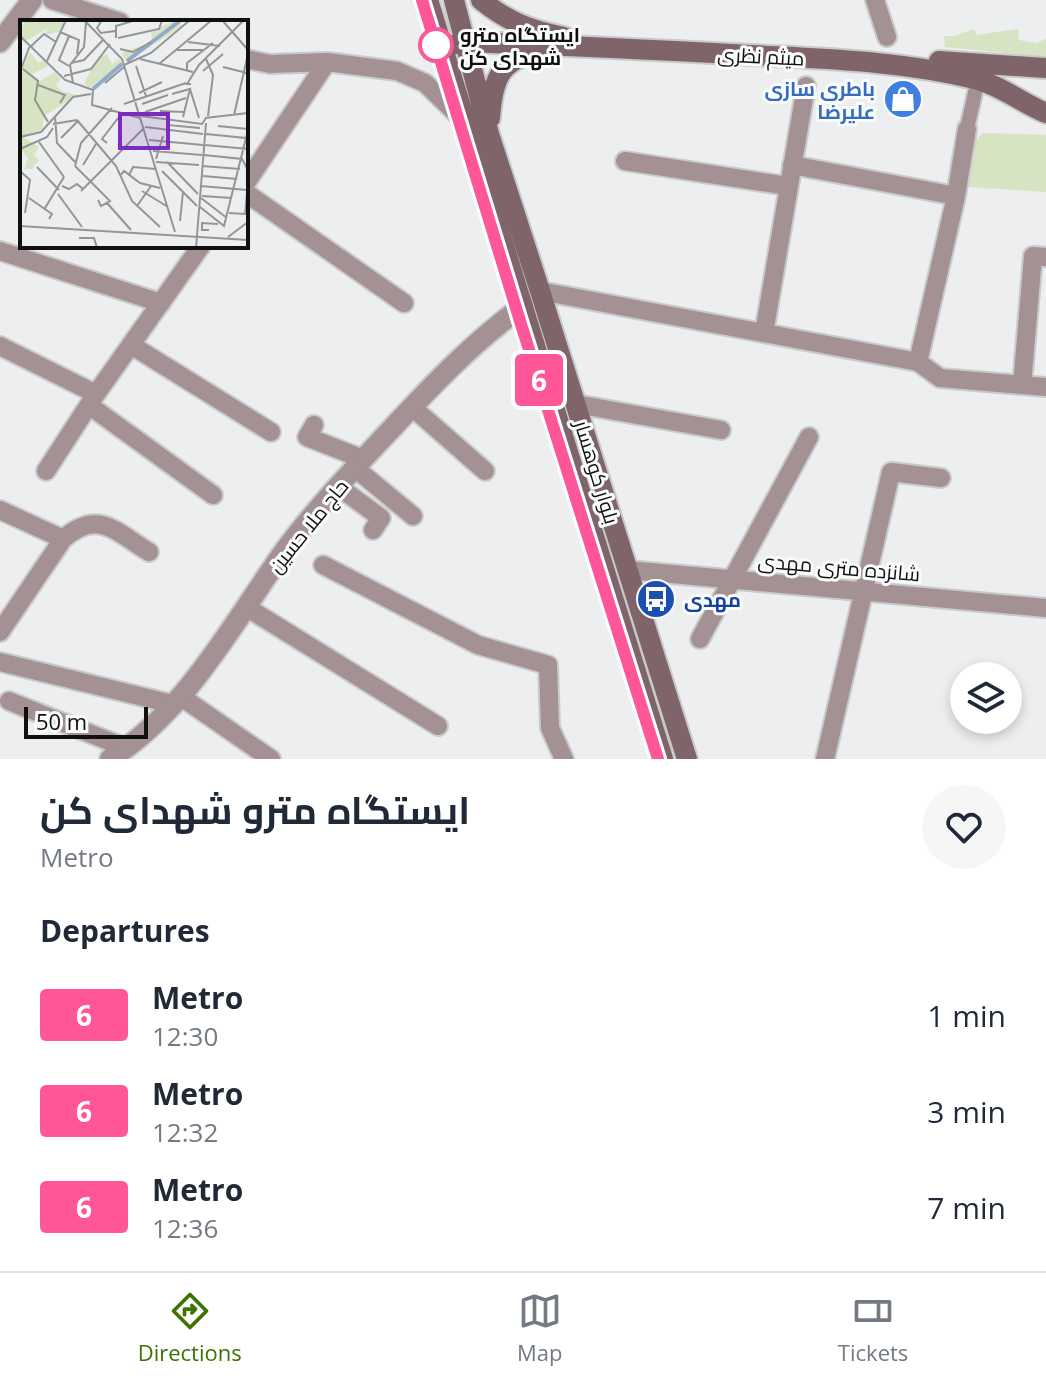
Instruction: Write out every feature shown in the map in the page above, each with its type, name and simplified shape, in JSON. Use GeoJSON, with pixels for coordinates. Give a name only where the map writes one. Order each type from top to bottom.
{"type":"FeatureCollection","features":[{"type":"Feature","properties":{"kind":"main road","name":"بلوار کوهسار"},"geometry":{"type":"LineString","coordinates":[[428,0],[663,759]]}},
{"type":"Feature","properties":{"kind":"main road","name":"بلوار کوهسار"},"geometry":{"type":"LineString","coordinates":[[454,0],[489,134],[687,759]]}},
{"type":"Feature","properties":{"kind":"main road"},"geometry":{"type":"LineString","coordinates":[[481,0],[501,16],[530,29],[562,36],[1046,68]]}},
{"type":"Feature","properties":{"kind":"main road","name":"میثم نظری"},"geometry":{"type":"LineString","coordinates":[[441,46],[466,42],[564,45],[907,66],[978,79],[1046,113]]}},
{"type":"Feature","properties":{"kind":"main road"},"geometry":{"type":"LineString","coordinates":[[489,134],[491,100],[502,70],[533,52],[564,45]]}},
{"type":"Feature","properties":{"kind":"street"},"geometry":{"type":"LineString","coordinates":[[21,20],[32,0]]}},
{"type":"Feature","properties":{"kind":"street"},"geometry":{"type":"LineString","coordinates":[[52,0],[114,20]]}},
{"type":"Feature","properties":{"kind":"street"},"geometry":{"type":"LineString","coordinates":[[875,0],[887,37]]}},
{"type":"Feature","properties":{"kind":"street"},"geometry":{"type":"LineString","coordinates":[[248,59],[270,64],[327,62],[397,71],[425,83],[467,124]]}},
{"type":"Feature","properties":{"kind":"street"},"geometry":{"type":"LineString","coordinates":[[248,177],[327,62]]}},
{"type":"Feature","properties":{"kind":"street"},"geometry":{"type":"LineString","coordinates":[[918,362],[956,196],[978,79]]}},
{"type":"Feature","properties":{"kind":"street"},"geometry":{"type":"LineString","coordinates":[[764,333],[806,86]]}},
{"type":"Feature","properties":{"kind":"street"},"geometry":{"type":"LineString","coordinates":[[625,161],[788,186]]}},
{"type":"Feature","properties":{"kind":"street"},"geometry":{"type":"LineString","coordinates":[[792,165],[956,196]]}},
{"type":"Feature","properties":{"kind":"street"},"geometry":{"type":"LineString","coordinates":[[248,194],[404,303]]}},
{"type":"Feature","properties":{"kind":"street"},"geometry":{"type":"LineString","coordinates":[[46,471],[200,248]]}},
{"type":"Feature","properties":{"kind":"street"},"geometry":{"type":"LineString","coordinates":[[0,251],[161,303]]}},
{"type":"Feature","properties":{"kind":"street"},"geometry":{"type":"LineString","coordinates":[[1022,385],[1039,256]]}},
{"type":"Feature","properties":{"kind":"street"},"geometry":{"type":"LineString","coordinates":[[540,291],[918,362],[940,378],[1046,387]]}},
{"type":"Feature","properties":{"kind":"street","name":"حاج ملا حسین"},"geometry":{"type":"LineString","coordinates":[[118,754],[134,743],[189,687],[287,547],[359,464],[491,329],[523,306]]}},
{"type":"Feature","properties":{"kind":"street"},"geometry":{"type":"LineString","coordinates":[[131,345],[271,432]]}},
{"type":"Feature","properties":{"kind":"street"},"geometry":{"type":"LineString","coordinates":[[0,346],[93,400],[213,495]]}},
{"type":"Feature","properties":{"kind":"street"},"geometry":{"type":"LineString","coordinates":[[576,404],[721,430]]}},
{"type":"Feature","properties":{"kind":"street"},"geometry":{"type":"LineString","coordinates":[[412,407],[485,471]]}},
{"type":"Feature","properties":{"kind":"street"},"geometry":{"type":"LineString","coordinates":[[314,425],[307,437],[359,464],[413,516]]}},
{"type":"Feature","properties":{"kind":"street"},"geometry":{"type":"LineString","coordinates":[[700,639],[809,437]]}},
{"type":"Feature","properties":{"kind":"street"},"geometry":{"type":"LineString","coordinates":[[825,759],[891,472],[941,478]]}},
{"type":"Feature","properties":{"kind":"street"},"geometry":{"type":"LineString","coordinates":[[339,487],[381,518],[373,530]]}},
{"type":"Feature","properties":{"kind":"street"},"geometry":{"type":"LineString","coordinates":[[0,510],[63,539]]}},
{"type":"Feature","properties":{"kind":"street"},"geometry":{"type":"LineString","coordinates":[[1,630],[63,539],[75,528],[91,523],[105,525],[149,552]]}},
{"type":"Feature","properties":{"kind":"street"},"geometry":{"type":"LineString","coordinates":[[323,565],[478,645],[548,665],[550,728],[564,759]]}},
{"type":"Feature","properties":{"kind":"street","name":"شانزده متری مهدی"},"geometry":{"type":"LineString","coordinates":[[628,570],[1046,608]]}},
{"type":"Feature","properties":{"kind":"street"},"geometry":{"type":"LineString","coordinates":[[246,607],[438,726]]}},
{"type":"Feature","properties":{"kind":"street"},"geometry":{"type":"LineString","coordinates":[[0,662],[176,700],[271,759]]}},
{"type":"Feature","properties":{"kind":"street"},"geometry":{"type":"LineString","coordinates":[[9,701],[118,754]]}},
{"type":"Feature","properties":{"kind":"green space"},"geometry":{"type":"Polygon","coordinates":[[[974,29],[976,35],[1018,29],[1019,40],[1036,43],[1046,39],[1046,57],[945,47],[944,36],[974,29]]]}},
{"type":"Feature","properties":{"kind":"green space"},"geometry":{"type":"Polygon","coordinates":[[[983,133],[1046,135],[1046,192],[966,187],[974,142],[983,133]]]}},
{"type":"Feature","properties":{"kind":"metro line","name":"6"},"geometry":{"type":"LineString","coordinates":[[422,0],[658,759]]}},
{"type":"Feature","properties":{"kind":"place","name":"ایستگاه مترو شهدای کن"},"geometry":{"type":"Point","coordinates":[436,45]}},
{"type":"Feature","properties":{"kind":"place","name":"باطری سازی علیرضا"},"geometry":{"type":"Point","coordinates":[903,99]}},
{"type":"Feature","properties":{"kind":"place","name":"مهدی"},"geometry":{"type":"Point","coordinates":[656,599]}}]}
